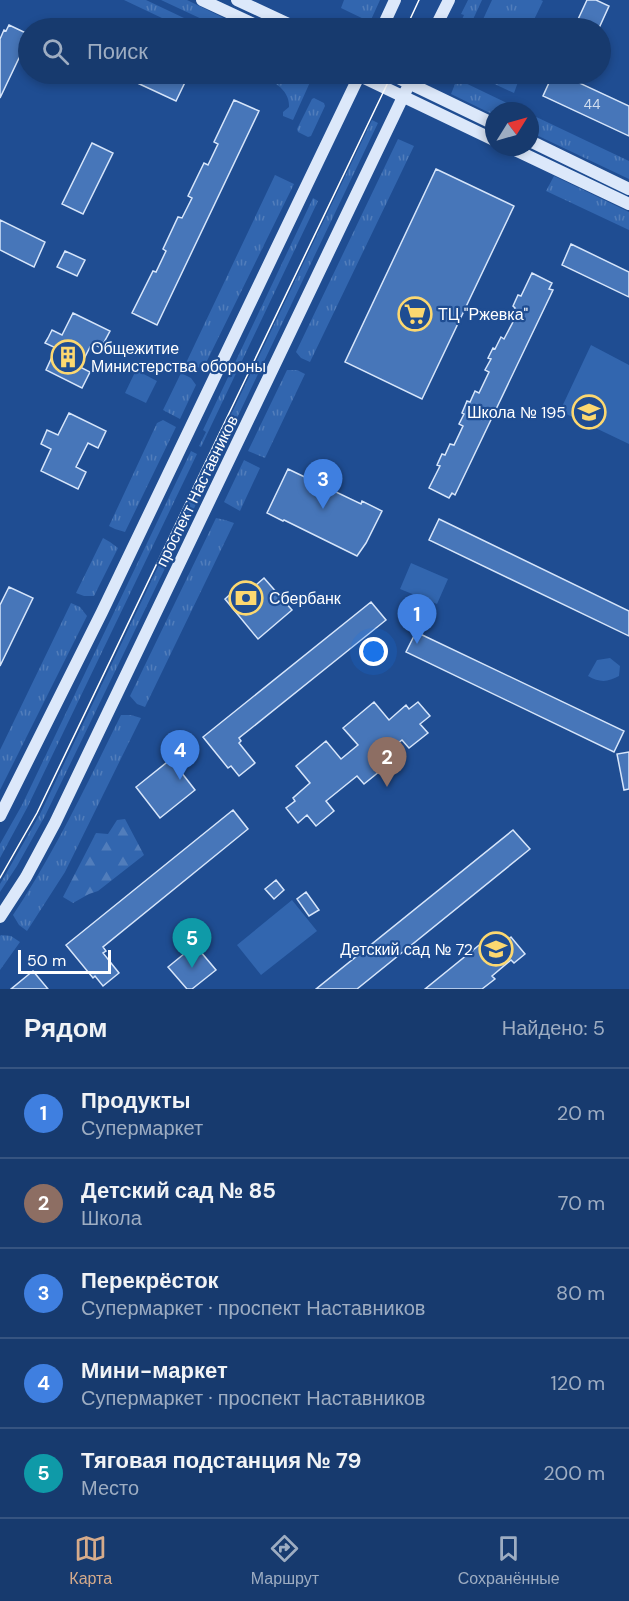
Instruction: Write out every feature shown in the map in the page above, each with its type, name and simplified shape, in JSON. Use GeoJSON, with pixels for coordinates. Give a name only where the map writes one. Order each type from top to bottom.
{"type":"FeatureCollection","features":[{"type":"Feature","properties":{"kind":"main road"},"geometry":{"type":"LineString","coordinates":[[202,0],[241,18]]}},
{"type":"Feature","properties":{"kind":"main road"},"geometry":{"type":"LineString","coordinates":[[237,0],[276,18]]}},
{"type":"Feature","properties":{"kind":"main road"},"geometry":{"type":"LineString","coordinates":[[387,18],[395,0]]}},
{"type":"Feature","properties":{"kind":"main road"},"geometry":{"type":"LineString","coordinates":[[440,18],[449,0]]}},
{"type":"Feature","properties":{"kind":"main road","name":"проспект Наставников"},"geometry":{"type":"LineString","coordinates":[[0,816],[102,612],[353,84]]}},
{"type":"Feature","properties":{"kind":"main road"},"geometry":{"type":"LineString","coordinates":[[378,84],[485,136]]}},
{"type":"Feature","properties":{"kind":"main road","name":"проспект Наставников"},"geometry":{"type":"LineString","coordinates":[[0,917],[26,878],[55,823],[408,84]]}},
{"type":"Feature","properties":{"kind":"main road"},"geometry":{"type":"LineString","coordinates":[[422,84],[485,119]]}},
{"type":"Feature","properties":{"kind":"main road"},"geometry":{"type":"LineString","coordinates":[[539,145],[629,189]]}},
{"type":"Feature","properties":{"kind":"main road"},"geometry":{"type":"LineString","coordinates":[[528,156],[629,204]]}},
{"type":"Feature","properties":{"kind":"green space"},"geometry":{"type":"Polygon","coordinates":[[[124,0],[146,0],[184,18],[162,18],[124,0]]]}},
{"type":"Feature","properties":{"kind":"green space"},"geometry":{"type":"Polygon","coordinates":[[[161,0],[187,0],[224,18],[200,18],[161,0]]]}},
{"type":"Feature","properties":{"kind":"green space"},"geometry":{"type":"Polygon","coordinates":[[[344,0],[380,0],[372,18],[362,18],[341,8],[344,0]]]}},
{"type":"Feature","properties":{"kind":"green space"},"geometry":{"type":"Polygon","coordinates":[[[468,0],[482,0],[474,18],[463,18],[464,15],[461,14],[468,0]]]}},
{"type":"Feature","properties":{"kind":"green space"},"geometry":{"type":"Polygon","coordinates":[[[492,0],[543,1],[535,18],[484,18],[492,0]]]}},
{"type":"Feature","properties":{"kind":"green space"},"geometry":{"type":"Polygon","coordinates":[[[275,84],[309,84],[293,120],[283,116],[283,112],[289,107],[289,101],[283,90],[275,84]]]}},
{"type":"Feature","properties":{"kind":"green space"},"geometry":{"type":"Polygon","coordinates":[[[455,84],[467,84],[505,102],[485,102],[485,111],[451,94],[455,84]]]}},
{"type":"Feature","properties":{"kind":"green space"},"geometry":{"type":"Polygon","coordinates":[[[495,84],[517,84],[514,93],[495,84]]]}},
{"type":"Feature","properties":{"kind":"green space"},"geometry":{"type":"Polygon","coordinates":[[[314,98],[324,103],[325,106],[311,136],[308,137],[298,132],[297,129],[314,98]]]}},
{"type":"Feature","properties":{"kind":"green space"},"geometry":{"type":"Polygon","coordinates":[[[539,118],[629,161],[629,179],[539,136],[539,118]]]}},
{"type":"Feature","properties":{"kind":"green space"},"geometry":{"type":"Polygon","coordinates":[[[372,120],[378,123],[226,441],[221,439],[214,453],[213,452],[372,120]]]}},
{"type":"Feature","properties":{"kind":"green space"},"geometry":{"type":"Polygon","coordinates":[[[398,139],[414,146],[310,362],[301,358],[296,352],[398,139]]]}},
{"type":"Feature","properties":{"kind":"green space"},"geometry":{"type":"Polygon","coordinates":[[[275,175],[294,184],[203,369],[186,363],[275,175]]]}},
{"type":"Feature","properties":{"kind":"green space"},"geometry":{"type":"Polygon","coordinates":[[[554,176],[629,212],[629,230],[546,191],[554,176]]]}},
{"type":"Feature","properties":{"kind":"green space"},"geometry":{"type":"Polygon","coordinates":[[[313,198],[318,201],[201,447],[199,446],[206,432],[203,430],[313,198]]]}},
{"type":"Feature","properties":{"kind":"green space"},"geometry":{"type":"Polygon","coordinates":[[[591,345],[629,365],[629,444],[560,411],[591,345]]]}},
{"type":"Feature","properties":{"kind":"green space"},"geometry":{"type":"Polygon","coordinates":[[[136,370],[157,381],[146,403],[125,393],[136,370]]]}},
{"type":"Feature","properties":{"kind":"green space"},"geometry":{"type":"Polygon","coordinates":[[[287,370],[297,370],[305,374],[265,458],[248,451],[287,370]]]}},
{"type":"Feature","properties":{"kind":"green space"},"geometry":{"type":"Polygon","coordinates":[[[181,373],[191,378],[196,385],[180,419],[163,410],[181,373]]]}},
{"type":"Feature","properties":{"kind":"green space"},"geometry":{"type":"Polygon","coordinates":[[[163,420],[176,427],[125,532],[115,529],[109,526],[157,423],[163,420]]]}},
{"type":"Feature","properties":{"kind":"green space"},"geometry":{"type":"Polygon","coordinates":[[[191,451],[197,454],[27,808],[0,858],[0,844],[22,805],[191,451]]]}},
{"type":"Feature","properties":{"kind":"green space"},"geometry":{"type":"Polygon","coordinates":[[[209,460],[216,463],[45,816],[0,892],[0,884],[40,814],[209,460]]]}},
{"type":"Feature","properties":{"kind":"green space"},"geometry":{"type":"Polygon","coordinates":[[[244,460],[260,468],[240,511],[224,502],[244,460]]]}},
{"type":"Feature","properties":{"kind":"green space"},"geometry":{"type":"Polygon","coordinates":[[[216,518],[234,523],[145,707],[137,704],[130,696],[216,518]]]}},
{"type":"Feature","properties":{"kind":"green space"},"geometry":{"type":"Polygon","coordinates":[[[103,538],[118,548],[94,596],[76,593],[103,538]]]}},
{"type":"Feature","properties":{"kind":"green space"},"geometry":{"type":"Polygon","coordinates":[[[411,563],[448,579],[437,604],[400,589],[411,563]]]}},
{"type":"Feature","properties":{"kind":"green space"},"geometry":{"type":"Polygon","coordinates":[[[71,603],[80,607],[87,616],[0,790],[0,750],[71,603]]]}},
{"type":"Feature","properties":{"kind":"green space"},"geometry":{"type":"Polygon","coordinates":[[[610,658],[620,666],[619,676],[604,681],[588,676],[597,660],[610,658]]]}},
{"type":"Feature","properties":{"kind":"green space"},"geometry":{"type":"Polygon","coordinates":[[[121,715],[141,718],[65,872],[27,931],[19,925],[13,915],[57,842],[121,715]]]}},
{"type":"Feature","properties":{"kind":"green space"},"geometry":{"type":"Polygon","coordinates":[[[125,819],[144,855],[98,891],[73,903],[63,897],[96,833],[108,834],[117,820],[125,819]]]}},
{"type":"Feature","properties":{"kind":"green space"},"geometry":{"type":"Polygon","coordinates":[[[292,900],[317,931],[261,975],[237,945],[292,900]]]}},
{"type":"Feature","properties":{"kind":"green space"},"geometry":{"type":"Polygon","coordinates":[[[0,936],[11,936],[20,942],[0,970],[0,936]]]}},
{"type":"Feature","properties":{"kind":"building"},"geometry":{"type":"Polygon","coordinates":[[[587,0],[596,0],[609,6],[604,18],[579,18],[587,0]]]}},
{"type":"Feature","properties":{"kind":"building"},"geometry":{"type":"Polygon","coordinates":[[[9,25],[18,29],[18,60],[0,98],[0,39],[4,30],[6,31],[9,25]]]}},
{"type":"Feature","properties":{"kind":"building"},"geometry":{"type":"Polygon","coordinates":[[[139,84],[184,84],[176,101],[139,84]]]}},
{"type":"Feature","properties":{"kind":"building"},"geometry":{"type":"Polygon","coordinates":[[[548,84],[581,84],[629,106],[629,136],[543,96],[548,84]]]}},
{"type":"Feature","properties":{"kind":"building"},"geometry":{"type":"Polygon","coordinates":[[[234,100],[259,111],[157,325],[132,313],[153,271],[156,272],[166,251],[163,249],[178,217],[182,218],[192,198],[188,196],[204,163],[208,165],[218,144],[214,142],[234,100]]]}},
{"type":"Feature","properties":{"kind":"building"},"geometry":{"type":"Polygon","coordinates":[[[92,143],[113,153],[83,214],[62,204],[92,143]]]}},
{"type":"Feature","properties":{"kind":"building","name":"ТЦ \"Ржевка\""},"geometry":{"type":"Polygon","coordinates":[[[436,169],[514,206],[422,399],[345,362],[436,169]]]}},
{"type":"Feature","properties":{"kind":"building"},"geometry":{"type":"Polygon","coordinates":[[[0,220],[45,242],[34,267],[0,250],[0,220]]]}},
{"type":"Feature","properties":{"kind":"building"},"geometry":{"type":"Polygon","coordinates":[[[571,244],[629,272],[629,297],[562,265],[571,244]]]}},
{"type":"Feature","properties":{"kind":"building"},"geometry":{"type":"Polygon","coordinates":[[[65,251],[85,260],[77,276],[57,267],[65,251]]]}},
{"type":"Feature","properties":{"kind":"building"},"geometry":{"type":"Polygon","coordinates":[[[532,273],[552,283],[549,289],[553,290],[455,495],[452,493],[449,498],[429,488],[440,466],[437,465],[450,444],[454,445],[463,426],[459,424],[467,401],[470,402],[475,391],[479,393],[489,372],[485,370],[491,359],[488,358],[501,337],[504,339],[514,320],[510,318],[515,308],[513,306],[518,295],[521,296],[532,273]]]}},
{"type":"Feature","properties":{"kind":"building","name":"Общежитие Министерства обороны"},"geometry":{"type":"Polygon","coordinates":[[[73,313],[110,331],[101,348],[92,343],[80,367],[90,372],[82,388],[46,370],[56,348],[45,343],[52,330],[62,335],[73,313]]]}},
{"type":"Feature","properties":{"kind":"building"},"geometry":{"type":"Polygon","coordinates":[[[69,413],[106,431],[98,448],[88,443],[76,467],[86,472],[78,489],[41,471],[51,449],[41,444],[47,430],[58,435],[69,413]]]}},
{"type":"Feature","properties":{"kind":"building"},"geometry":{"type":"Polygon","coordinates":[[[288,469],[361,504],[362,501],[382,511],[357,556],[267,513],[288,469]]]}},
{"type":"Feature","properties":{"kind":"building"},"geometry":{"type":"Polygon","coordinates":[[[439,519],[629,611],[629,636],[429,540],[439,519]]]}},
{"type":"Feature","properties":{"kind":"building"},"geometry":{"type":"Polygon","coordinates":[[[264,578],[292,610],[258,639],[225,599],[235,590],[242,597],[264,578]]]}},
{"type":"Feature","properties":{"kind":"building"},"geometry":{"type":"Polygon","coordinates":[[[9,587],[33,598],[0,666],[0,605],[9,587]]]}},
{"type":"Feature","properties":{"kind":"building"},"geometry":{"type":"Polygon","coordinates":[[[371,602],[386,620],[239,738],[241,741],[239,743],[255,763],[239,776],[231,766],[228,768],[203,737],[371,602]]]}},
{"type":"Feature","properties":{"kind":"building"},"geometry":{"type":"Polygon","coordinates":[[[416,632],[624,731],[614,752],[406,652],[416,632]]]}},
{"type":"Feature","properties":{"kind":"building"},"geometry":{"type":"Polygon","coordinates":[[[374,702],[389,720],[406,705],[409,709],[418,702],[430,716],[420,724],[428,733],[409,748],[402,740],[373,763],[380,771],[364,784],[357,776],[326,801],[334,811],[316,826],[307,815],[298,823],[286,808],[295,801],[293,798],[310,783],[296,766],[326,741],[341,759],[358,745],[343,728],[374,702]]]}},
{"type":"Feature","properties":{"kind":"building"},"geometry":{"type":"Polygon","coordinates":[[[629,752],[629,789],[624,790],[617,754],[629,752]]]}},
{"type":"Feature","properties":{"kind":"building"},"geometry":{"type":"Polygon","coordinates":[[[171,759],[195,790],[160,818],[136,787],[171,759]]]}},
{"type":"Feature","properties":{"kind":"building"},"geometry":{"type":"Polygon","coordinates":[[[233,810],[248,829],[103,947],[106,951],[103,953],[119,973],[103,986],[95,976],[93,978],[66,945],[233,810]]]}},
{"type":"Feature","properties":{"kind":"building"},"geometry":{"type":"Polygon","coordinates":[[[513,830],[530,849],[357,989],[316,989],[513,830]]]}},
{"type":"Feature","properties":{"kind":"building"},"geometry":{"type":"Polygon","coordinates":[[[276,880],[284,890],[274,899],[265,889],[276,880]]]}},
{"type":"Feature","properties":{"kind":"building"},"geometry":{"type":"Polygon","coordinates":[[[306,892],[319,910],[309,916],[297,899],[306,892]]]}},
{"type":"Feature","properties":{"kind":"building"},"geometry":{"type":"Polygon","coordinates":[[[494,933],[503,944],[511,937],[525,954],[514,963],[511,960],[492,976],[495,979],[482,989],[425,989],[494,933]]]}},
{"type":"Feature","properties":{"kind":"building"},"geometry":{"type":"Polygon","coordinates":[[[195,945],[216,970],[192,989],[187,989],[168,967],[195,945]]]}},
{"type":"Feature","properties":{"kind":"building"},"geometry":{"type":"Polygon","coordinates":[[[33,971],[48,989],[11,989],[28,975],[33,971]]]}},
{"type":"Feature","properties":{"kind":"tram line"},"geometry":{"type":"LineString","coordinates":[[411,18],[419,0]]}},
{"type":"Feature","properties":{"kind":"tram line"},"geometry":{"type":"LineString","coordinates":[[0,878],[37,813],[387,84]]}},
{"type":"Feature","properties":{"kind":"place","name":"ТЦ \"Ржевка\""},"geometry":{"type":"Point","coordinates":[415,314]}},
{"type":"Feature","properties":{"kind":"place","name":"Общежитие Министерства обороны"},"geometry":{"type":"Point","coordinates":[68,357]}},
{"type":"Feature","properties":{"kind":"place","name":"Школа № 195"},"geometry":{"type":"Point","coordinates":[589,412]}},
{"type":"Feature","properties":{"kind":"place","name":"Перекрёсток"},"geometry":{"type":"Point","coordinates":[323,509]}},
{"type":"Feature","properties":{"kind":"place","name":"Сбербанк"},"geometry":{"type":"Point","coordinates":[246,598]}},
{"type":"Feature","properties":{"kind":"place","name":"Продукты"},"geometry":{"type":"Point","coordinates":[417,644]}},
{"type":"Feature","properties":{"kind":"place","name":"Мини-маркет"},"geometry":{"type":"Point","coordinates":[180,780]}},
{"type":"Feature","properties":{"kind":"place","name":"Детский сад № 85"},"geometry":{"type":"Point","coordinates":[387,787]}},
{"type":"Feature","properties":{"kind":"place","name":"Детский сад № 72"},"geometry":{"type":"Point","coordinates":[496,949]}},
{"type":"Feature","properties":{"kind":"place","name":"Тяговая подстанция № 79"},"geometry":{"type":"Point","coordinates":[192,968]}}]}
